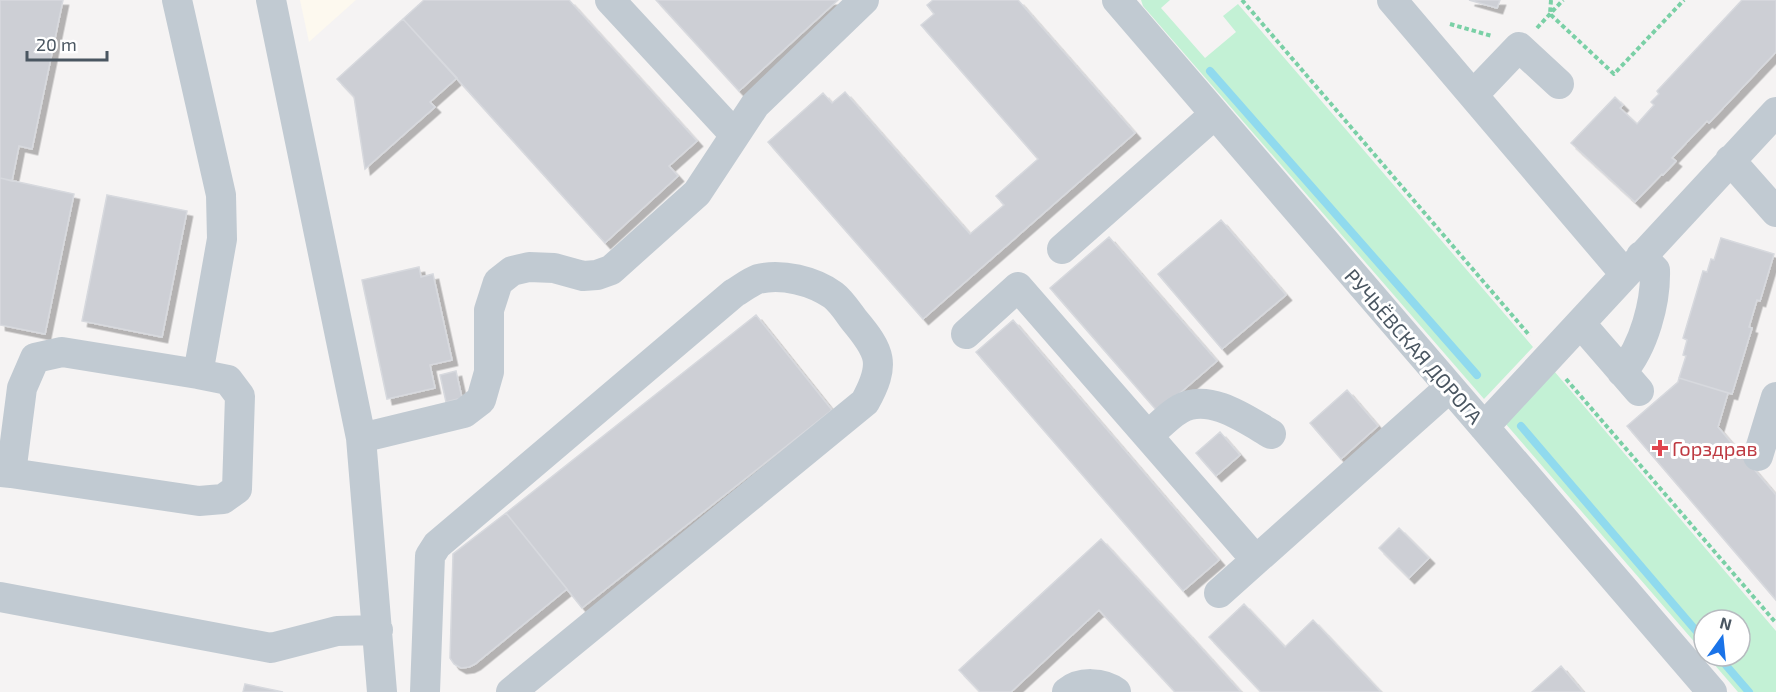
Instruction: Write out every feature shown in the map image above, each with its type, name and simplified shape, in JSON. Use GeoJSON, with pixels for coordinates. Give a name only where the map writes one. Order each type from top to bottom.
{"type":"FeatureCollection","features":[{"type":"Feature","properties":{"kind":"street"},"geometry":{"type":"LineString","coordinates":[[177,0],[221,195],[222,239],[198,374]]}},
{"type":"Feature","properties":{"kind":"street"},"geometry":{"type":"LineString","coordinates":[[270,0],[361,438],[378,630],[391,690]]}},
{"type":"Feature","properties":{"kind":"street"},"geometry":{"type":"LineString","coordinates":[[610,0],[735,135]]}},
{"type":"Feature","properties":{"kind":"street"},"geometry":{"type":"LineString","coordinates":[[361,438],[464,412],[481,400],[489,372],[489,310],[498,282],[512,271],[530,267],[554,268],[583,276],[597,275],[611,270],[697,193],[755,105],[864,0]]}},
{"type":"Feature","properties":{"kind":"street"},"geometry":{"type":"LineString","coordinates":[[1392,0],[1473,95],[1633,265],[1655,270],[1656,290],[1631,381],[1581,324]]}},
{"type":"Feature","properties":{"kind":"street","name":"РУЧЬЁВСКАЯ ДОРОГА"},"geometry":{"type":"LineString","coordinates":[[1120,1],[1449,388],[1712,692]]}},
{"type":"Feature","properties":{"kind":"street"},"geometry":{"type":"LineString","coordinates":[[1473,95],[1519,47],[1559,84]]}},
{"type":"Feature","properties":{"kind":"street"},"geometry":{"type":"LineString","coordinates":[[1484,427],[1776,112]]}},
{"type":"Feature","properties":{"kind":"street"},"geometry":{"type":"LineString","coordinates":[[1062,249],[1215,114]]}},
{"type":"Feature","properties":{"kind":"street"},"geometry":{"type":"LineString","coordinates":[[1730,160],[1776,212]]}},
{"type":"Feature","properties":{"kind":"street"},"geometry":{"type":"LineString","coordinates":[[425,692],[430,556],[437,545],[734,293],[758,279],[790,278],[808,282],[834,296],[873,343],[879,364],[876,382],[865,402],[511,692]]}},
{"type":"Feature","properties":{"kind":"street"},"geometry":{"type":"LineString","coordinates":[[966,334],[1018,287],[1256,560]]}},
{"type":"Feature","properties":{"kind":"street"},"geometry":{"type":"LineString","coordinates":[[62,352],[198,374],[228,380],[240,396],[237,489],[223,499],[199,501],[5,472],[22,388],[35,358],[62,352]]}},
{"type":"Feature","properties":{"kind":"street"},"geometry":{"type":"LineString","coordinates":[[1220,593],[1449,388]]}},
{"type":"Feature","properties":{"kind":"street"},"geometry":{"type":"LineString","coordinates":[[1758,456],[1776,398]]}},
{"type":"Feature","properties":{"kind":"street"},"geometry":{"type":"LineString","coordinates":[[1148,436],[1181,408],[1200,404],[1227,409],[1270,434]]}},
{"type":"Feature","properties":{"kind":"street"},"geometry":{"type":"LineString","coordinates":[[0,597],[272,648],[337,631],[378,630]]}},
{"type":"Feature","properties":{"kind":"street"},"geometry":{"type":"LineString","coordinates":[[1067,692],[1073,687],[1089,684],[1110,688],[1116,692]]}},
{"type":"Feature","properties":{"kind":"path"},"geometry":{"type":"LineString","coordinates":[[1242,0],[1776,623]]}},
{"type":"Feature","properties":{"kind":"path"},"geometry":{"type":"LineString","coordinates":[[1550,14],[1551,0]]}},
{"type":"Feature","properties":{"kind":"path"},"geometry":{"type":"LineString","coordinates":[[1442,21],[1507,41],[1519,47],[1563,0]]}},
{"type":"Feature","properties":{"kind":"path"},"geometry":{"type":"LineString","coordinates":[[1550,14],[1614,74],[1684,0]]}},
{"type":"Feature","properties":{"kind":"shaded area"},"geometry":{"type":"Polygon","coordinates":[[[300,0],[356,0],[309,42],[300,0]]]}},
{"type":"Feature","properties":{"kind":"green space"},"geometry":{"type":"Polygon","coordinates":[[[1141,0],[1170,0],[1161,8],[1205,58],[1236,32],[1223,16],[1238,4],[1533,347],[1484,399],[1143,6],[1141,0]]]}},
{"type":"Feature","properties":{"kind":"green space"},"geometry":{"type":"Polygon","coordinates":[[[1554,371],[1776,631],[1776,692],[1738,692],[1717,668],[1752,668],[1752,608],[1692,608],[1692,639],[1505,423],[1554,371]]]}},
{"type":"Feature","properties":{"kind":"building"},"geometry":{"type":"Polygon","coordinates":[[[0,0],[63,0],[32,149],[19,146],[12,181],[0,178],[0,0]]]}},
{"type":"Feature","properties":{"kind":"building"},"geometry":{"type":"Polygon","coordinates":[[[424,0],[569,0],[697,141],[669,166],[678,176],[605,243],[403,19],[424,0]]]}},
{"type":"Feature","properties":{"kind":"building"},"geometry":{"type":"Polygon","coordinates":[[[656,0],[838,0],[739,91],[656,0]]]}},
{"type":"Feature","properties":{"kind":"building"},"geometry":{"type":"Polygon","coordinates":[[[933,0],[1018,0],[1135,133],[923,319],[768,142],[823,93],[832,103],[845,92],[970,234],[1004,205],[996,196],[1038,159],[921,25],[934,14],[927,5],[933,0]]]}},
{"type":"Feature","properties":{"kind":"building"},"geometry":{"type":"Polygon","coordinates":[[[1469,0],[1500,0],[1497,8],[1469,0]]]}},
{"type":"Feature","properties":{"kind":"building"},"geometry":{"type":"Polygon","coordinates":[[[1742,0],[1776,0],[1776,52],[1709,123],[1707,121],[1672,158],[1676,161],[1635,202],[1571,143],[1615,97],[1623,105],[1620,108],[1637,124],[1654,105],[1651,102],[1659,94],[1657,91],[1742,0]]]}},
{"type":"Feature","properties":{"kind":"building"},"geometry":{"type":"Polygon","coordinates":[[[403,19],[457,78],[430,102],[435,107],[365,169],[354,97],[337,79],[403,19]]]}},
{"type":"Feature","properties":{"kind":"building"},"geometry":{"type":"Polygon","coordinates":[[[0,178],[74,194],[45,334],[0,325],[0,178]]]}},
{"type":"Feature","properties":{"kind":"building"},"geometry":{"type":"Polygon","coordinates":[[[107,195],[187,211],[162,337],[82,321],[107,195]]]}},
{"type":"Feature","properties":{"kind":"building"},"geometry":{"type":"Polygon","coordinates":[[[1221,220],[1286,295],[1222,349],[1158,274],[1221,220]]]}},
{"type":"Feature","properties":{"kind":"building"},"geometry":{"type":"Polygon","coordinates":[[[1109,237],[1217,361],[1158,412],[1050,288],[1109,237]]]}},
{"type":"Feature","properties":{"kind":"building"},"geometry":{"type":"Polygon","coordinates":[[[1721,238],[1774,254],[1760,301],[1757,300],[1749,327],[1752,328],[1732,394],[1679,378],[1686,356],[1683,355],[1687,340],[1683,338],[1703,271],[1707,272],[1711,259],[1714,260],[1721,238]]]}},
{"type":"Feature","properties":{"kind":"building"},"geometry":{"type":"Polygon","coordinates":[[[419,267],[421,277],[433,274],[452,360],[430,365],[435,388],[387,399],[362,280],[419,267]]]}},
{"type":"Feature","properties":{"kind":"building"},"geometry":{"type":"Polygon","coordinates":[[[756,315],[832,410],[582,608],[506,513],[756,315]]]}},
{"type":"Feature","properties":{"kind":"building"},"geometry":{"type":"Polygon","coordinates":[[[1013,320],[1219,560],[1183,591],[976,352],[1013,320]]]}},
{"type":"Feature","properties":{"kind":"building"},"geometry":{"type":"Polygon","coordinates":[[[456,371],[462,398],[446,402],[440,375],[456,371]]]}},
{"type":"Feature","properties":{"kind":"building"},"geometry":{"type":"Polygon","coordinates":[[[1679,378],[1728,393],[1718,427],[1776,495],[1776,600],[1627,426],[1678,382],[1679,378]]]}},
{"type":"Feature","properties":{"kind":"building"},"geometry":{"type":"Polygon","coordinates":[[[1347,390],[1378,426],[1341,459],[1310,423],[1347,390]]]}},
{"type":"Feature","properties":{"kind":"building"},"geometry":{"type":"Polygon","coordinates":[[[1220,432],[1240,455],[1216,476],[1196,453],[1220,432]]]}},
{"type":"Feature","properties":{"kind":"building"},"geometry":{"type":"Polygon","coordinates":[[[506,513],[567,589],[475,664],[461,668],[450,658],[453,554],[506,513]]]}},
{"type":"Feature","properties":{"kind":"building"},"geometry":{"type":"Polygon","coordinates":[[[1399,528],[1429,558],[1409,578],[1379,548],[1399,528]]]}},
{"type":"Feature","properties":{"kind":"building"},"geometry":{"type":"Polygon","coordinates":[[[1101,539],[1241,692],[1175,692],[1099,610],[1011,692],[980,692],[959,670],[1101,539]]]}},
{"type":"Feature","properties":{"kind":"building"},"geometry":{"type":"Polygon","coordinates":[[[1244,604],[1285,647],[1313,620],[1381,692],[1261,692],[1209,637],[1244,604]]]}},
{"type":"Feature","properties":{"kind":"building"},"geometry":{"type":"Polygon","coordinates":[[[1561,666],[1583,692],[1532,692],[1561,666]]]}},
{"type":"Feature","properties":{"kind":"building"},"geometry":{"type":"Polygon","coordinates":[[[245,684],[283,692],[243,692],[245,684]]]}},
{"type":"Feature","properties":{"kind":"waterway"},"geometry":{"type":"LineString","coordinates":[[1210,71],[1477,375]]}},
{"type":"Feature","properties":{"kind":"waterway"},"geometry":{"type":"LineString","coordinates":[[1521,426],[1692,626]]}},
{"type":"Feature","properties":{"kind":"waterway"},"geometry":{"type":"LineString","coordinates":[[1728,668],[1749,692]]}},
{"type":"Feature","properties":{"kind":"place","name":"Горздрав"},"geometry":{"type":"Point","coordinates":[1660,448]}}]}
